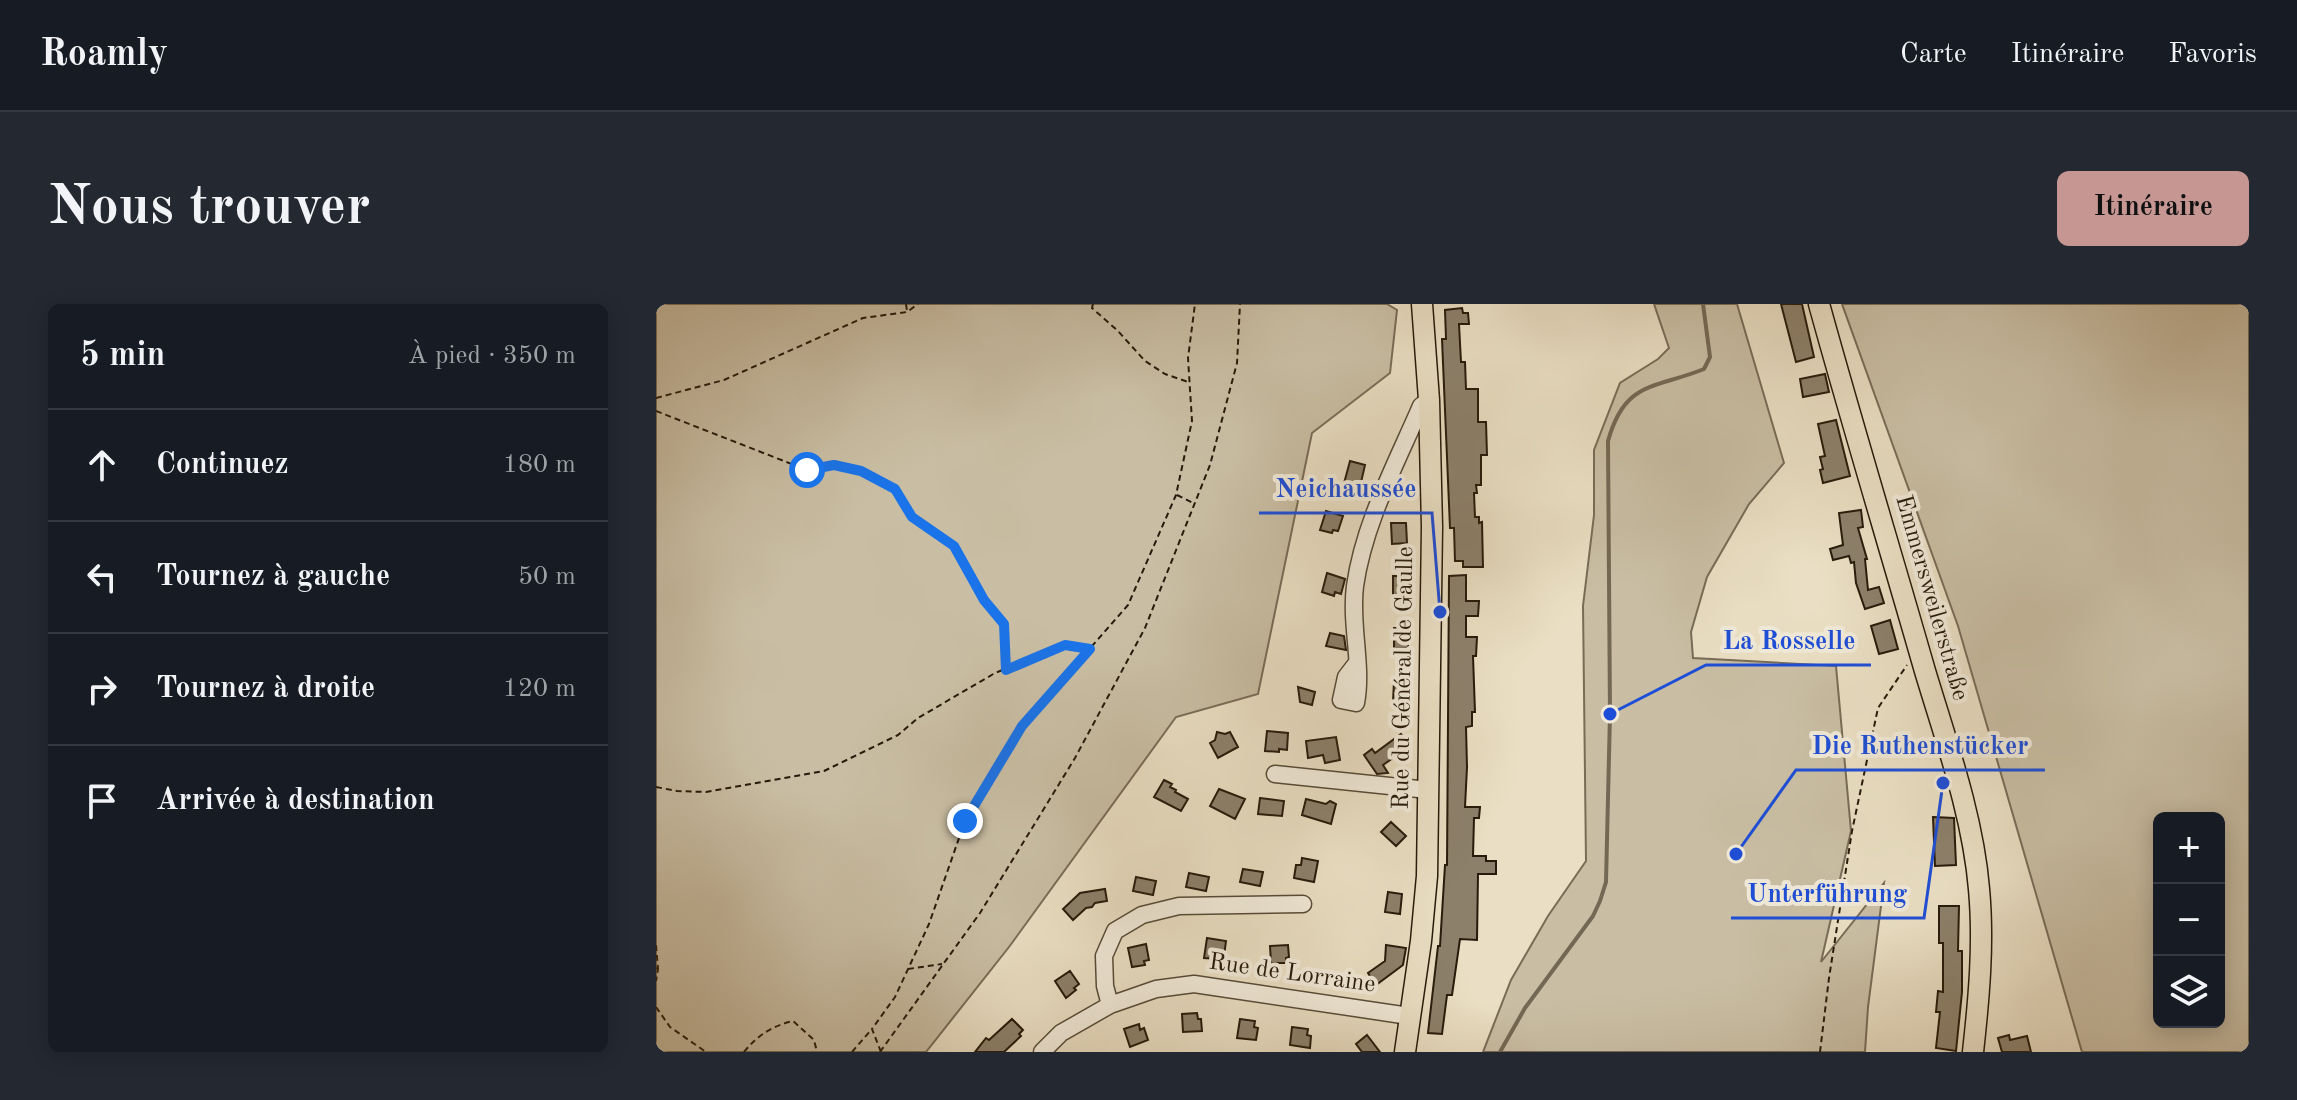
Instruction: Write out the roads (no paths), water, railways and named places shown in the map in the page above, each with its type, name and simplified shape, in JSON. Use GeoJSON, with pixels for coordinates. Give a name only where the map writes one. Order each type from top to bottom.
{"type":"FeatureCollection","features":[{"type":"Feature","properties":{"kind":"main road","name":"Rue du Général de Gaulle"},"geometry":{"type":"LineString","coordinates":[[1405,1052],[1427,876],[1432,541],[1429,400],[1422,304]]}},
{"type":"Feature","properties":{"kind":"main road","name":"Emmersweilerstraße"},"geometry":{"type":"LineString","coordinates":[[1819,304],[1919,647],[1974,850],[1979,887],[1980,968],[1973,1052]]}},
{"type":"Feature","properties":{"kind":"street"},"geometry":{"type":"LineString","coordinates":[[1356,664],[1355,590],[1360,558],[1370,526],[1421,406],[1429,400]]}},
{"type":"Feature","properties":{"kind":"street"},"geometry":{"type":"LineString","coordinates":[[1275,774],[1428,790]]}},
{"type":"Feature","properties":{"kind":"street"},"geometry":{"type":"LineString","coordinates":[[1110,1005],[1105,986],[1104,956],[1115,931],[1142,915],[1179,906],[1303,904]]}},
{"type":"Feature","properties":{"kind":"street","name":"Rue de Lorraine"},"geometry":{"type":"LineString","coordinates":[[1042,1052],[1061,1033],[1110,1005],[1156,989],[1194,984],[1409,1016]]}},
{"type":"Feature","properties":{"kind":"waterway"},"geometry":{"type":"LineString","coordinates":[[1500,1052],[1525,1008],[1593,916],[1606,882],[1610,714],[1608,441],[1615,421],[1633,397],[1657,384],[1704,369],[1710,357],[1703,304]]}},
{"type":"Feature","properties":{"kind":"place","name":"Neichaussée"},"geometry":{"type":"Point","coordinates":[1440,612]}},
{"type":"Feature","properties":{"kind":"place","name":"La Rosselle"},"geometry":{"type":"Point","coordinates":[1610,714]}},
{"type":"Feature","properties":{"kind":"place","name":"Unterführung"},"geometry":{"type":"Point","coordinates":[1943,783]}},
{"type":"Feature","properties":{"kind":"place","name":"Die Ruthenstücker"},"geometry":{"type":"Point","coordinates":[1736,854]}}]}
